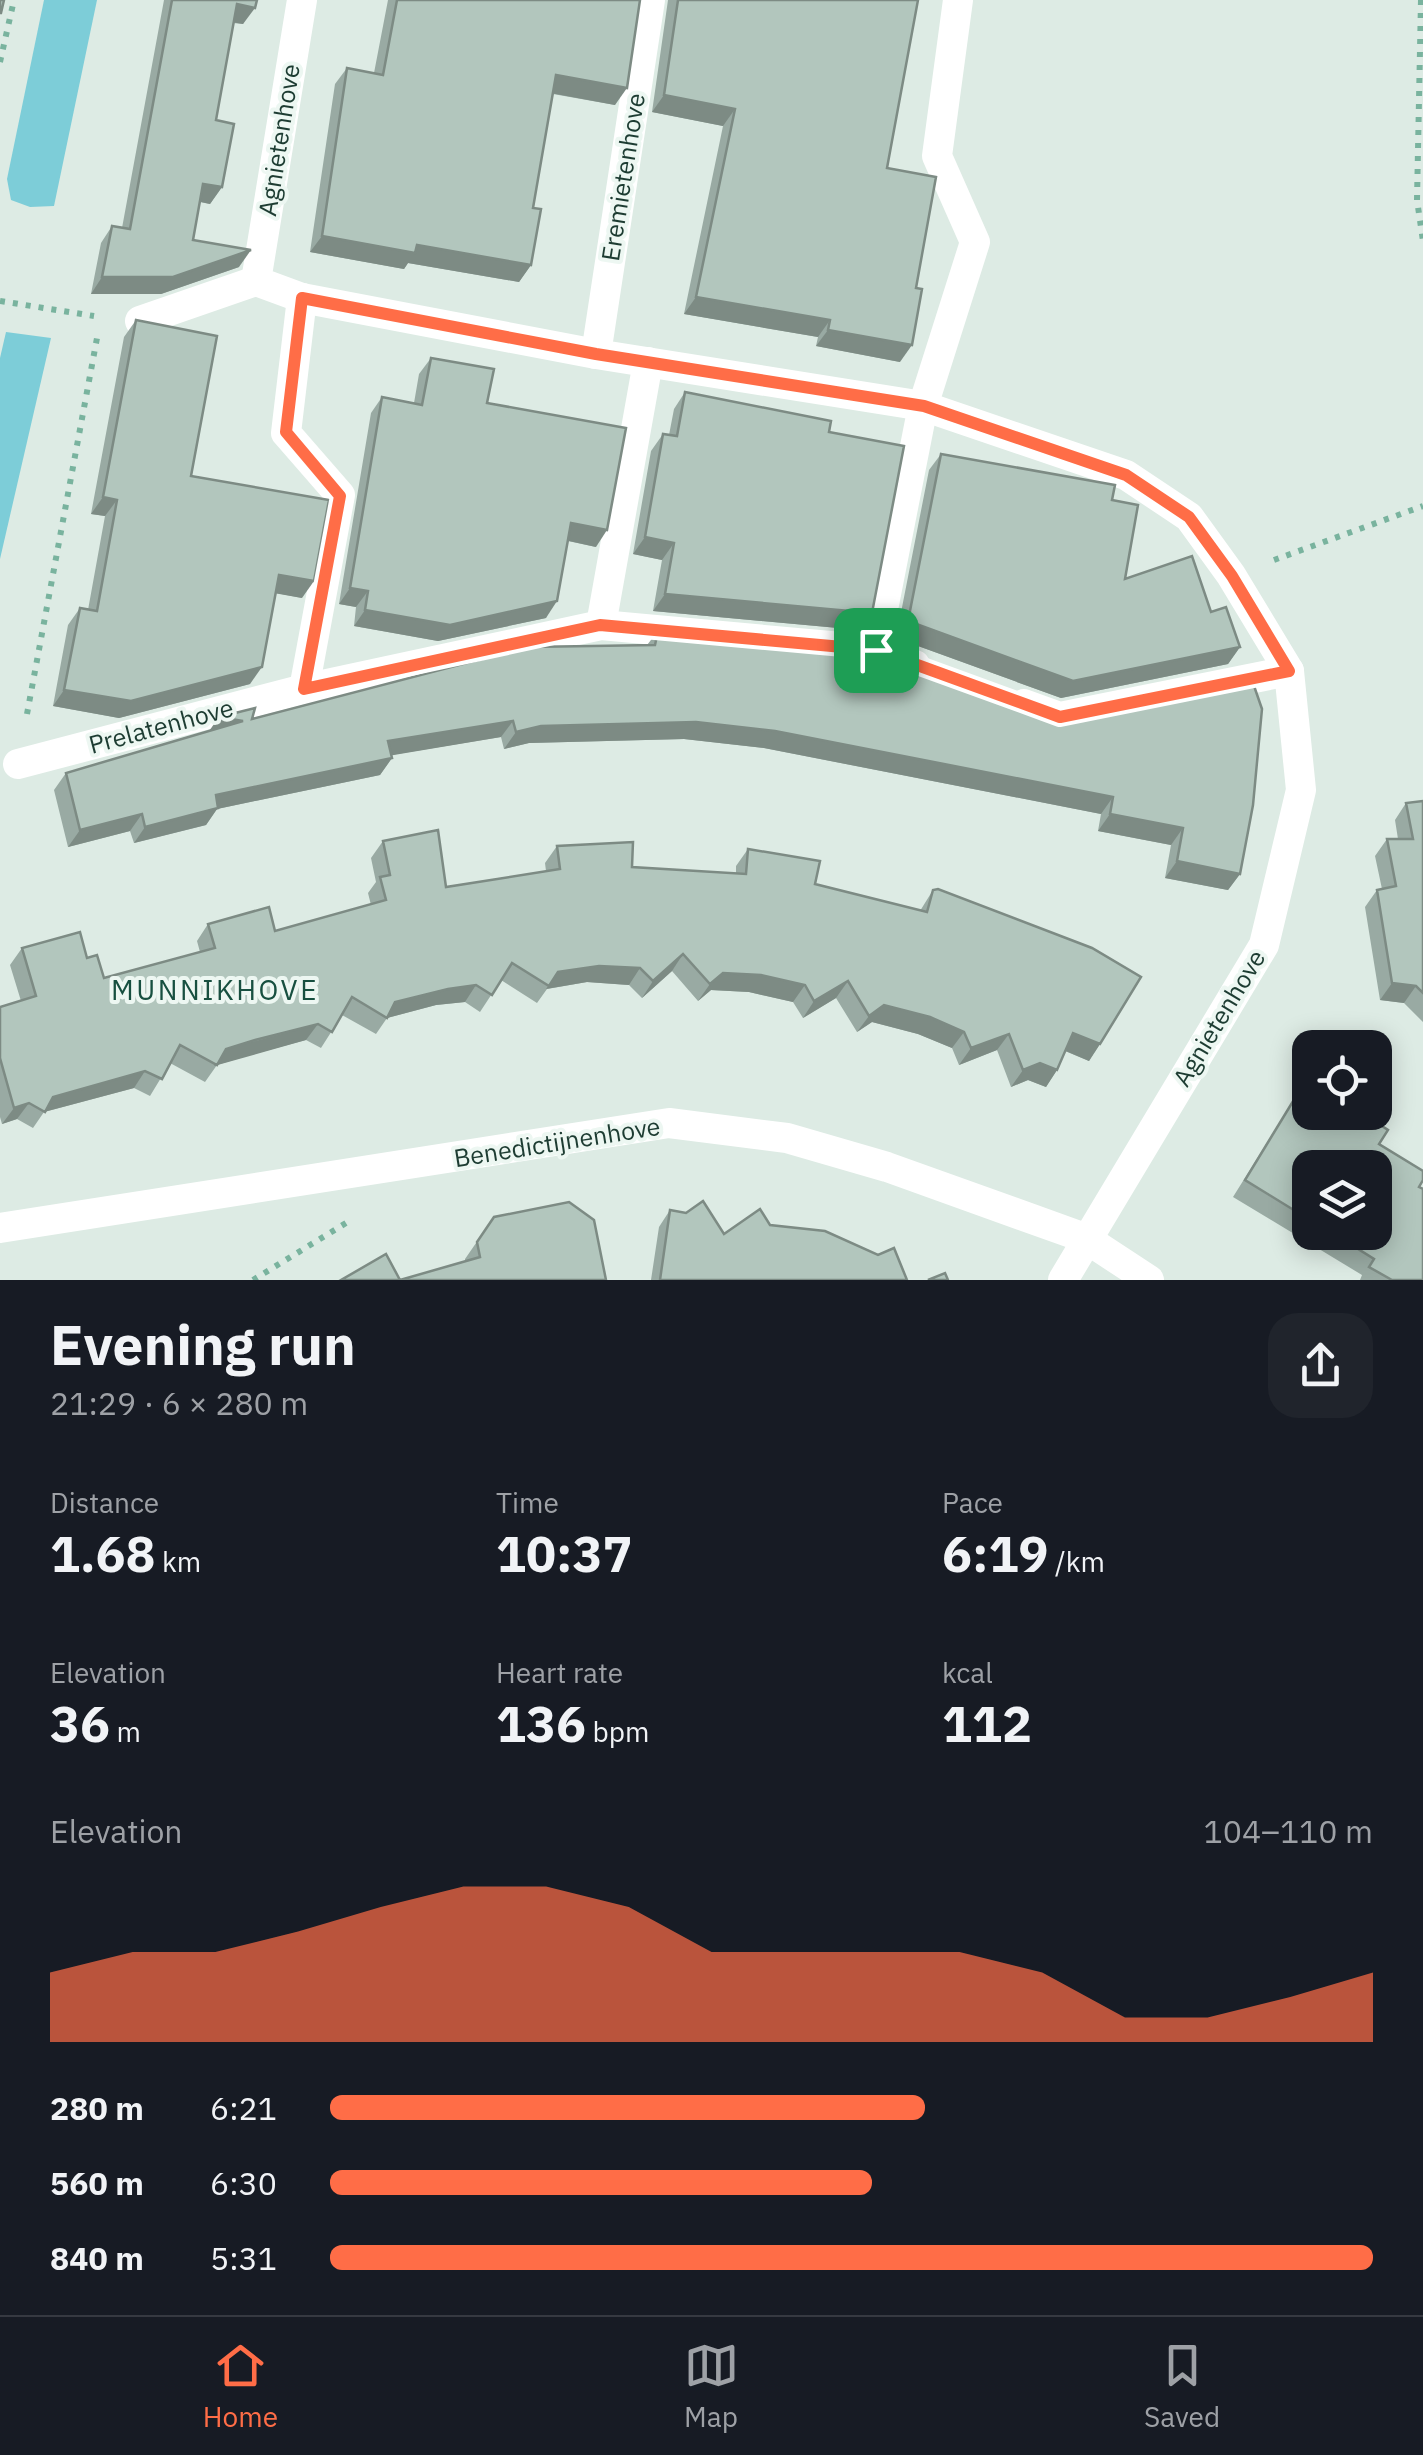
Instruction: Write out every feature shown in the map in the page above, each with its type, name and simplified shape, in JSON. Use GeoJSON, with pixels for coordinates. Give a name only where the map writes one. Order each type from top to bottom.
{"type":"FeatureCollection","features":[{"type":"Feature","properties":{"kind":"street","name":"Agnietenhove"},"geometry":{"type":"LineString","coordinates":[[302,0],[256,281],[302,298],[596,354],[924,406],[1126,475],[1189,517],[1232,576],[1289,671],[1301,790],[1264,945],[1085,1238],[1064,1280]]}},
{"type":"Feature","properties":{"kind":"street","name":"Eremietenhove"},"geometry":{"type":"LineString","coordinates":[[596,354],[650,0]]}},
{"type":"Feature","properties":{"kind":"street"},"geometry":{"type":"LineString","coordinates":[[876,650],[924,406],[974,242],[937,156],[958,0]]}},
{"type":"Feature","properties":{"kind":"street"},"geometry":{"type":"LineString","coordinates":[[140,321],[256,281]]}},
{"type":"Feature","properties":{"kind":"street"},"geometry":{"type":"LineString","coordinates":[[302,298],[286,432],[340,496],[304,689]]}},
{"type":"Feature","properties":{"kind":"street"},"geometry":{"type":"LineString","coordinates":[[600,625],[648,362]]}},
{"type":"Feature","properties":{"kind":"street","name":"Prelatenhove"},"geometry":{"type":"LineString","coordinates":[[18,764],[304,689],[600,625],[876,650],[949,677]]}},
{"type":"Feature","properties":{"kind":"street"},"geometry":{"type":"LineString","coordinates":[[1005,697],[1060,717],[1289,671]]}},
{"type":"Feature","properties":{"kind":"street","name":"Benedictijnenhove"},"geometry":{"type":"LineString","coordinates":[[0,1228],[668,1124],[787,1138],[887,1167],[1085,1238],[1149,1280]]}},
{"type":"Feature","properties":{"kind":"path"},"geometry":{"type":"LineString","coordinates":[[0,62],[14,0]]}},
{"type":"Feature","properties":{"kind":"path"},"geometry":{"type":"LineString","coordinates":[[1421,0],[1417,200],[1423,241]]}},
{"type":"Feature","properties":{"kind":"path"},"geometry":{"type":"LineString","coordinates":[[0,301],[140,321]]}},
{"type":"Feature","properties":{"kind":"path"},"geometry":{"type":"LineString","coordinates":[[18,764],[100,317]]}},
{"type":"Feature","properties":{"kind":"path"},"geometry":{"type":"LineString","coordinates":[[1232,576],[1423,506]]}},
{"type":"Feature","properties":{"kind":"water"},"geometry":{"type":"Polygon","coordinates":[[[44,0],[97,0],[54,206],[30,207],[11,200],[7,179],[44,0]]]}},
{"type":"Feature","properties":{"kind":"water"},"geometry":{"type":"Polygon","coordinates":[[[6,332],[51,338],[0,559],[0,358],[6,332]]]}},
{"type":"Feature","properties":{"kind":"building"},"geometry":{"type":"Polygon","coordinates":[[[172,0],[257,0],[255,8],[237,4],[216,120],[234,124],[222,187],[203,184],[193,240],[251,250],[173,277],[102,277],[112,226],[130,229],[172,0]]]}},
{"type":"Feature","properties":{"kind":"building"},"geometry":{"type":"Polygon","coordinates":[[[397,0],[640,0],[627,88],[556,75],[533,208],[541,209],[531,265],[417,245],[415,253],[322,236],[347,68],[383,75],[397,0]]]}},
{"type":"Feature","properties":{"kind":"building"},"geometry":{"type":"Polygon","coordinates":[[[678,0],[918,0],[887,168],[936,177],[916,288],[922,289],[912,345],[828,330],[830,320],[696,297],[735,109],[664,95],[678,0]]]}},
{"type":"Feature","properties":{"kind":"building"},"geometry":{"type":"Polygon","coordinates":[[[136,320],[217,336],[191,476],[329,500],[314,581],[279,575],[262,667],[131,701],[64,690],[80,608],[97,611],[117,500],[103,497],[136,320]]]}},
{"type":"Feature","properties":{"kind":"building"},"geometry":{"type":"Polygon","coordinates":[[[431,358],[494,369],[487,403],[626,428],[607,530],[571,523],[557,601],[450,625],[365,610],[368,591],[350,588],[382,397],[422,405],[431,358]]]}},
{"type":"Feature","properties":{"kind":"building"},"geometry":{"type":"Polygon","coordinates":[[[685,392],[831,421],[829,432],[904,446],[872,613],[665,594],[674,543],[645,537],[663,434],[677,436],[685,392]]]}},
{"type":"Feature","properties":{"kind":"building"},"geometry":{"type":"Polygon","coordinates":[[[941,454],[1115,485],[1112,500],[1138,505],[1125,579],[1192,556],[1211,612],[1226,607],[1240,647],[1073,681],[908,621],[941,454]]]}},
{"type":"Feature","properties":{"kind":"building"},"geometry":{"type":"Polygon","coordinates":[[[658,631],[883,652],[1066,718],[1253,683],[1262,709],[1253,805],[1240,874],[1177,861],[1183,828],[1110,814],[1113,797],[775,731],[696,722],[541,726],[516,732],[513,721],[388,741],[392,758],[216,795],[218,808],[145,827],[142,814],[80,830],[66,773],[243,721],[219,717],[255,708],[252,719],[528,647],[655,645],[658,631]]]}},
{"type":"Feature","properties":{"kind":"building"},"geometry":{"type":"Polygon","coordinates":[[[1423,801],[1423,993],[1416,986],[1392,983],[1377,890],[1396,886],[1387,839],[1413,839],[1406,803],[1423,801]]]}},
{"type":"Feature","properties":{"kind":"building"},"geometry":{"type":"Polygon","coordinates":[[[438,830],[446,887],[560,869],[557,846],[633,842],[632,867],[746,874],[748,849],[820,861],[815,884],[927,912],[933,890],[938,889],[1092,948],[1141,977],[1100,1044],[1073,1033],[1057,1070],[1040,1063],[1023,1070],[1009,1034],[971,1048],[964,1032],[930,1017],[884,1005],[869,1016],[848,981],[814,1001],[805,985],[761,975],[723,973],[710,984],[683,954],[653,981],[640,968],[599,966],[558,972],[549,986],[512,963],[492,995],[476,985],[448,989],[395,1002],[387,1018],[352,997],[332,1032],[318,1024],[255,1040],[226,1049],[217,1065],[180,1045],[162,1079],[145,1071],[53,1097],[45,1112],[29,1103],[14,1108],[0,1058],[0,1007],[36,996],[22,948],[80,932],[87,958],[97,955],[104,978],[215,948],[208,924],[269,907],[275,931],[386,900],[380,877],[390,875],[383,841],[438,830]]]}},
{"type":"Feature","properties":{"kind":"building"},"geometry":{"type":"Polygon","coordinates":[[[1292,1103],[1292,1130],[1388,1130],[1379,1144],[1389,1150],[1292,1150],[1292,1209],[1245,1180],[1292,1103]]]}},
{"type":"Feature","properties":{"kind":"building"},"geometry":{"type":"Polygon","coordinates":[[[1392,1152],[1423,1171],[1419,1187],[1423,1189],[1423,1280],[1392,1280],[1369,1267],[1374,1259],[1360,1250],[1392,1250],[1392,1152]]]}},
{"type":"Feature","properties":{"kind":"building"},"geometry":{"type":"Polygon","coordinates":[[[703,1201],[724,1234],[760,1209],[770,1225],[825,1231],[878,1255],[894,1248],[907,1280],[660,1280],[670,1210],[686,1213],[703,1201]]]}},
{"type":"Feature","properties":{"kind":"building"},"geometry":{"type":"Polygon","coordinates":[[[569,1202],[594,1220],[606,1280],[400,1280],[480,1257],[477,1242],[494,1217],[569,1202]]]}},
{"type":"Feature","properties":{"kind":"building"},"geometry":{"type":"Polygon","coordinates":[[[386,1254],[400,1280],[341,1280],[386,1254]]]}},
{"type":"Feature","properties":{"kind":"building"},"geometry":{"type":"Polygon","coordinates":[[[945,1273],[948,1280],[928,1280],[945,1273]]]}},
{"type":"Feature","properties":{"kind":"district","name":"MUNNIKHOVE"},"geometry":{"type":"Point","coordinates":[215,990]}},
{"type":"Feature","properties":{"kind":"route"},"geometry":{"type":"LineString","coordinates":[[302,298],[596,354],[924,406],[1126,475],[1189,517],[1232,576],[1289,671],[1060,717],[876,650],[600,625],[304,689],[340,496],[286,432],[302,298]]}}]}
